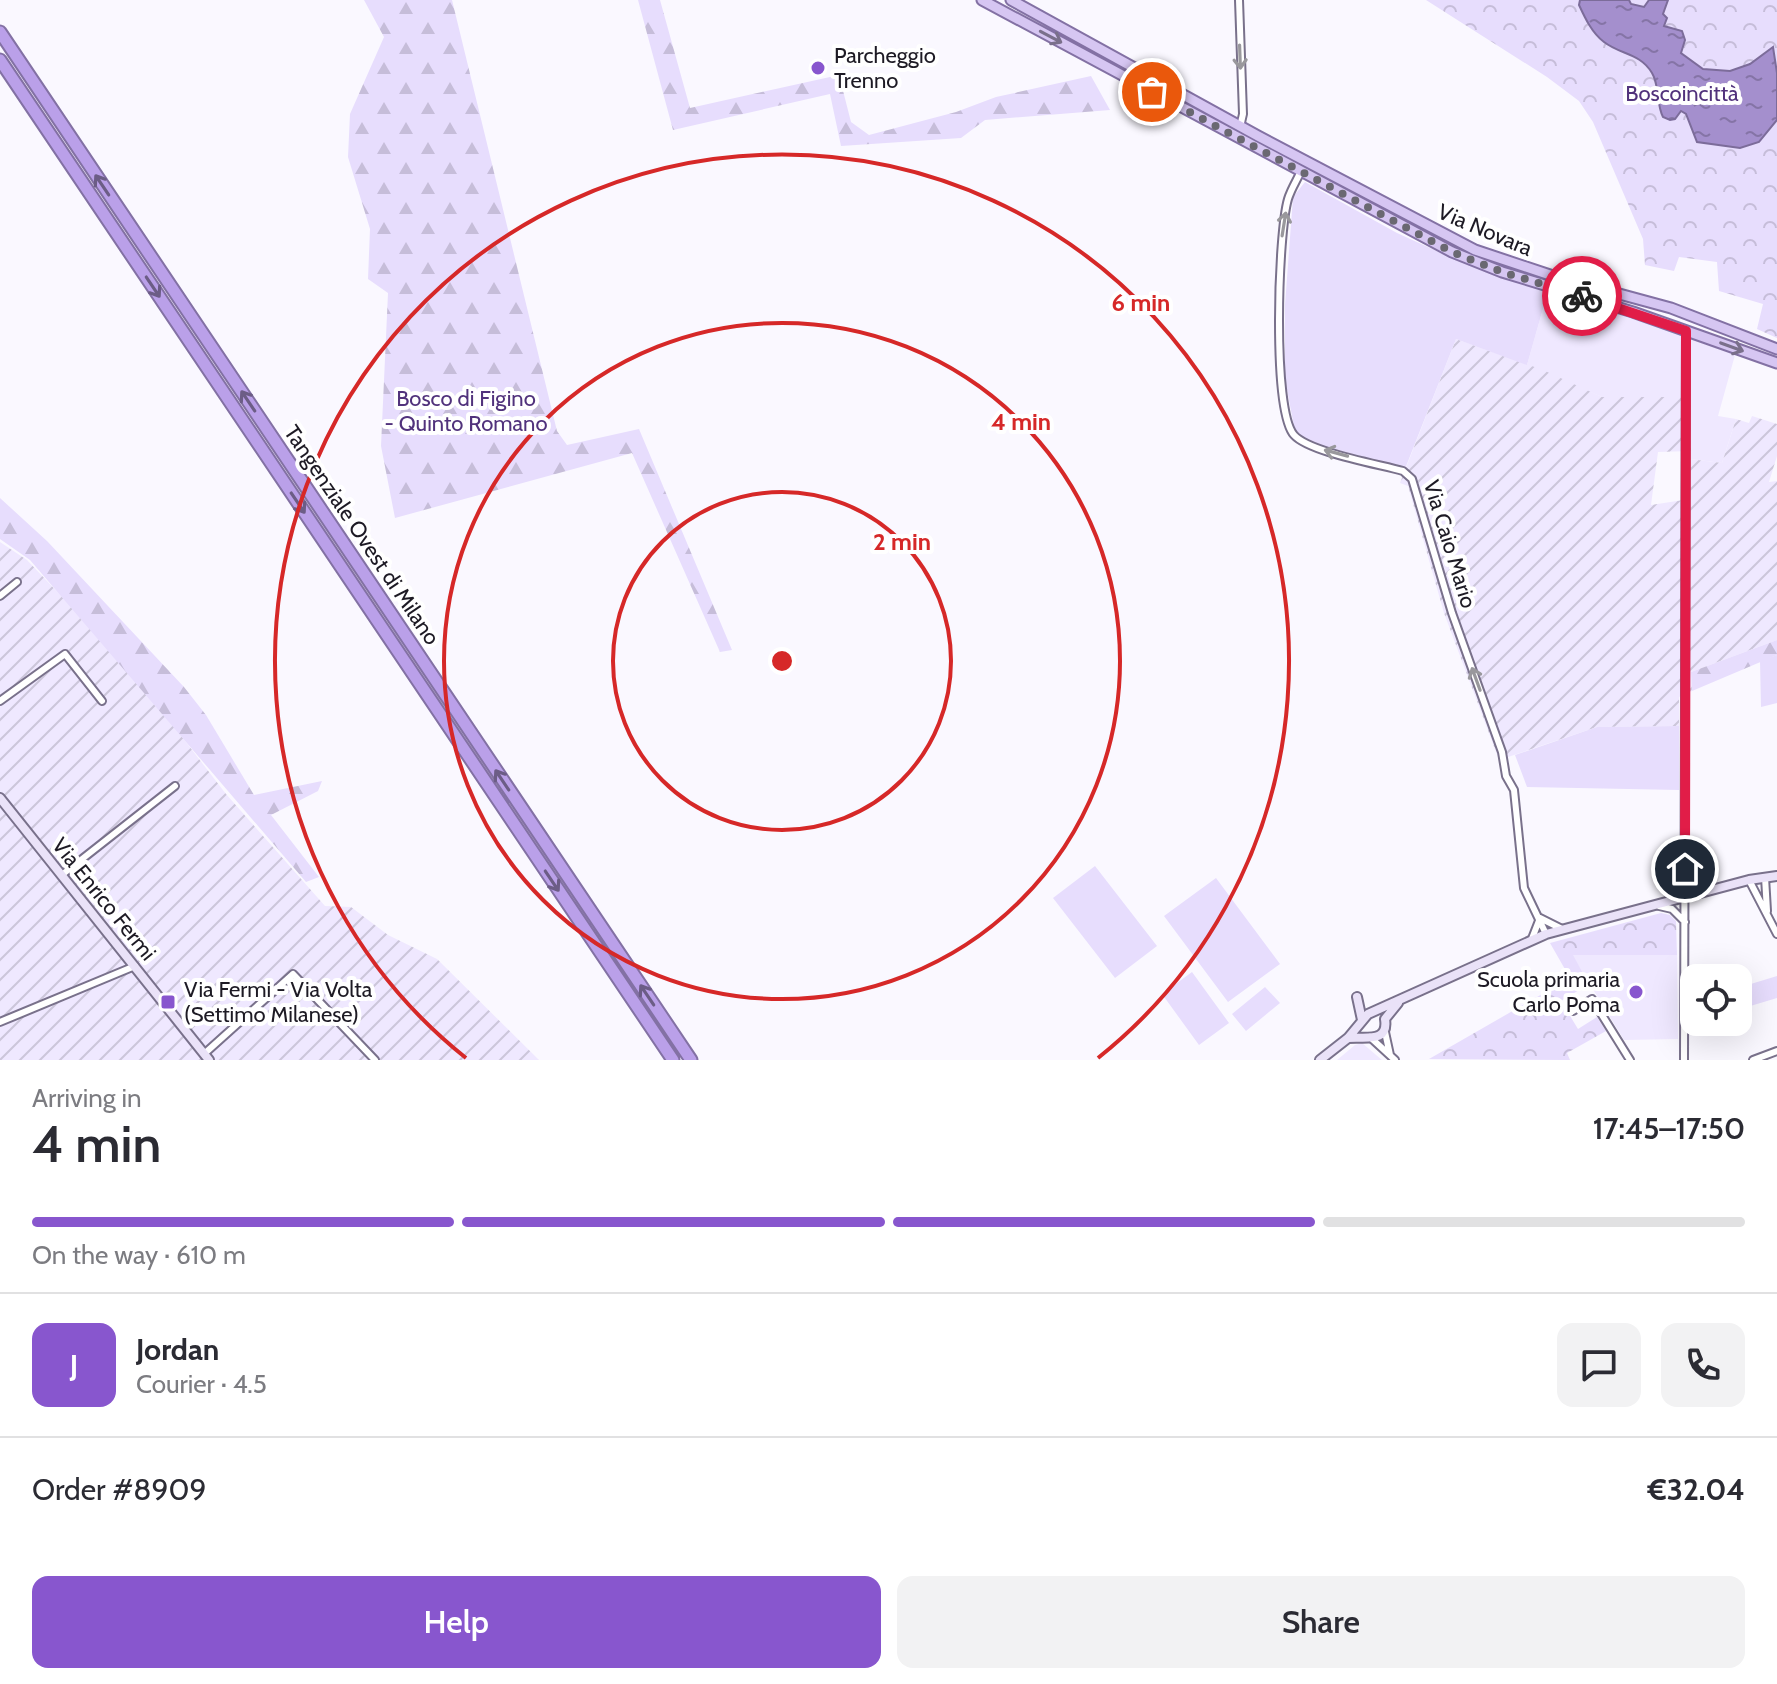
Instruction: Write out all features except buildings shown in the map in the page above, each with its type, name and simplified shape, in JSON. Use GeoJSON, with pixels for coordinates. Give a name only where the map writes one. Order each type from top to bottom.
{"type":"FeatureCollection","features":[{"type":"Feature","properties":{"kind":"highway","name":"Tangenziale Ovest di Milano"},"geometry":{"type":"LineString","coordinates":[[0,32],[691,1060]]}},
{"type":"Feature","properties":{"kind":"highway","name":"Tangenziale Ovest di Milano"},"geometry":{"type":"LineString","coordinates":[[0,60],[673,1060]]}},
{"type":"Feature","properties":{"kind":"main road","name":"Via Novara"},"geometry":{"type":"LineString","coordinates":[[982,0],[1452,252],[1777,363]]}},
{"type":"Feature","properties":{"kind":"main road","name":"Via Novara"},"geometry":{"type":"LineString","coordinates":[[1011,0],[1452,239],[1494,257],[1691,316],[1777,349]]}},
{"type":"Feature","properties":{"kind":"main road"},"geometry":{"type":"LineString","coordinates":[[1686,331],[1691,316]]}},
{"type":"Feature","properties":{"kind":"street"},"geometry":{"type":"LineString","coordinates":[[1238,138],[1243,114],[1239,0]]}},
{"type":"Feature","properties":{"kind":"street","name":"Via Caio Mario"},"geometry":{"type":"LineString","coordinates":[[1307,161],[1288,198],[1282,235],[1281,386],[1290,430],[1308,446],[1403,471],[1412,479],[1452,613],[1514,790],[1524,888],[1546,934]]}},
{"type":"Feature","properties":{"kind":"street"},"geometry":{"type":"LineString","coordinates":[[1684,1060],[1686,331]]}},
{"type":"Feature","properties":{"kind":"street"},"geometry":{"type":"LineString","coordinates":[[0,596],[17,582]]}},
{"type":"Feature","properties":{"kind":"street"},"geometry":{"type":"LineString","coordinates":[[0,701],[65,654],[102,701]]}},
{"type":"Feature","properties":{"kind":"street"},"geometry":{"type":"LineString","coordinates":[[63,874],[175,786]]}},
{"type":"Feature","properties":{"kind":"street","name":"Via Enrico Fermi"},"geometry":{"type":"LineString","coordinates":[[0,798],[206,1057]]}},
{"type":"Feature","properties":{"kind":"street"},"geometry":{"type":"LineString","coordinates":[[1320,1060],[1373,1013],[1546,934],[1749,880],[1777,876]]}},
{"type":"Feature","properties":{"kind":"street"},"geometry":{"type":"LineString","coordinates":[[1765,877],[1767,911]]}},
{"type":"Feature","properties":{"kind":"street"},"geometry":{"type":"LineString","coordinates":[[1749,880],[1777,934]]}},
{"type":"Feature","properties":{"kind":"street"},"geometry":{"type":"LineString","coordinates":[[1654,905],[1672,909],[1685,922]]}},
{"type":"Feature","properties":{"kind":"street"},"geometry":{"type":"LineString","coordinates":[[1531,941],[1540,918],[1563,929]]}},
{"type":"Feature","properties":{"kind":"street"},"geometry":{"type":"LineString","coordinates":[[0,1022],[135,966]]}},
{"type":"Feature","properties":{"kind":"street"},"geometry":{"type":"LineString","coordinates":[[206,1057],[293,974],[375,1060]]}},
{"type":"Feature","properties":{"kind":"street"},"geometry":{"type":"LineString","coordinates":[[1385,1019],[1358,999],[1368,1036],[1393,1058]]}},
{"type":"Feature","properties":{"kind":"street"},"geometry":{"type":"LineString","coordinates":[[1393,1058],[1385,1032],[1385,1019],[1401,999]]}},
{"type":"Feature","properties":{"kind":"street"},"geometry":{"type":"LineString","coordinates":[[1573,1011],[1592,999],[1630,1060]]}},
{"type":"Feature","properties":{"kind":"street"},"geometry":{"type":"LineString","coordinates":[[1348,1038],[1379,1037],[1385,1032]]}},
{"type":"Feature","properties":{"kind":"street"},"geometry":{"type":"LineString","coordinates":[[1753,1060],[1777,1051]]}},
{"type":"Feature","properties":{"kind":"shaded area"},"geometry":{"type":"Polygon","coordinates":[[[1548,291],[1735,355],[1718,416],[1736,419],[1722,463],[1690,459],[1690,397],[1602,397],[1527,365],[1548,291]]]}},
{"type":"Feature","properties":{"kind":"shaded area"},"geometry":{"type":"Polygon","coordinates":[[[1456,339],[1543,370],[1602,397],[1690,397],[1691,451],[1658,452],[1651,505],[1690,499],[1690,459],[1722,463],[1736,419],[1749,423],[1752,416],[1777,424],[1777,456],[1769,482],[1777,481],[1777,640],[1691,672],[1692,691],[1679,697],[1679,726],[1597,727],[1499,760],[1444,613],[1408,486],[1400,483],[1456,339]]]}},
{"type":"Feature","properties":{"kind":"shaded area"},"geometry":{"type":"Polygon","coordinates":[[[0,542],[27,560],[125,663],[226,794],[325,906],[351,907],[388,935],[437,959],[539,1060],[0,1060],[0,542]]]}},
{"type":"Feature","properties":{"kind":"shaded area","name":"Scuola primaria Carlo Poma"},"geometry":{"type":"Polygon","coordinates":[[[1572,955],[1677,955],[1678,1039],[1624,1040],[1572,955]]]}},
{"type":"Feature","properties":{"kind":"shaded area"},"geometry":{"type":"Polygon","coordinates":[[[1362,1043],[1382,1060],[1337,1060],[1355,1045],[1362,1043]]]}},
{"type":"Feature","properties":{"kind":"green space","name":"Bosco di Figino - Quinto Romano"},"geometry":{"type":"Polygon","coordinates":[[[364,0],[452,0],[557,431],[567,445],[639,429],[732,650],[720,652],[632,453],[395,518],[381,446],[388,293],[368,279],[370,229],[348,157],[350,114],[384,37],[364,0]]]}},
{"type":"Feature","properties":{"kind":"green space"},"geometry":{"type":"Polygon","coordinates":[[[638,0],[660,0],[690,108],[839,75],[851,122],[869,135],[956,112],[996,97],[1091,76],[1110,110],[985,120],[961,138],[841,146],[830,94],[673,130],[638,0]]]}},
{"type":"Feature","properties":{"kind":"green space","name":"Boscoincittà"},"geometry":{"type":"Polygon","coordinates":[[[1426,0],[1777,0],[1777,338],[1757,329],[1763,304],[1719,291],[1717,262],[1679,257],[1674,271],[1645,265],[1643,239],[1593,122],[1579,101],[1547,77],[1426,0]]]}},
{"type":"Feature","properties":{"kind":"green space"},"geometry":{"type":"Polygon","coordinates":[[[1305,182],[1397,233],[1461,262],[1548,291],[1527,365],[1456,339],[1405,469],[1306,441],[1295,432],[1285,379],[1285,305],[1293,197],[1305,182]]]}},
{"type":"Feature","properties":{"kind":"green space"},"geometry":{"type":"Polygon","coordinates":[[[0,498],[47,541],[184,687],[206,715],[254,795],[322,781],[318,791],[271,815],[319,877],[306,882],[30,560],[0,539],[0,498]]]}},
{"type":"Feature","properties":{"kind":"green space"},"geometry":{"type":"Polygon","coordinates":[[[1777,640],[1777,655],[1692,691],[1691,672],[1777,640]]]}},
{"type":"Feature","properties":{"kind":"green space"},"geometry":{"type":"Polygon","coordinates":[[[1777,655],[1777,703],[1761,707],[1760,661],[1777,655]]]}},
{"type":"Feature","properties":{"kind":"green space"},"geometry":{"type":"Polygon","coordinates":[[[1679,726],[1679,790],[1527,787],[1515,755],[1597,727],[1679,726]]]}},
{"type":"Feature","properties":{"kind":"green space"},"geometry":{"type":"Polygon","coordinates":[[[1095,866],[1157,946],[1115,978],[1053,898],[1095,866]]]}},
{"type":"Feature","properties":{"kind":"green space"},"geometry":{"type":"Polygon","coordinates":[[[1216,878],[1280,964],[1228,1002],[1164,916],[1216,878]]]}},
{"type":"Feature","properties":{"kind":"green space"},"geometry":{"type":"Polygon","coordinates":[[[1661,913],[1670,915],[1676,921],[1677,955],[1573,955],[1589,984],[1561,1001],[1578,1029],[1597,1017],[1606,1031],[1567,1053],[1570,1060],[1429,1059],[1570,978],[1550,943],[1661,913]]]}},
{"type":"Feature","properties":{"kind":"green space"},"geometry":{"type":"Polygon","coordinates":[[[1192,972],[1229,1023],[1199,1045],[1162,994],[1192,972]]]}},
{"type":"Feature","properties":{"kind":"green space"},"geometry":{"type":"Polygon","coordinates":[[[1777,976],[1777,998],[1752,1006],[1752,984],[1777,976]]]}},
{"type":"Feature","properties":{"kind":"green space"},"geometry":{"type":"Polygon","coordinates":[[[1265,987],[1280,1003],[1246,1031],[1232,1014],[1265,987]]]}},
{"type":"Feature","properties":{"kind":"water"},"geometry":{"type":"Polygon","coordinates":[[[1580,0],[1629,0],[1631,4],[1644,7],[1649,0],[1668,0],[1663,14],[1667,18],[1664,26],[1682,31],[1685,40],[1681,53],[1703,69],[1730,71],[1750,64],[1773,47],[1777,73],[1777,120],[1759,142],[1740,148],[1697,142],[1686,114],[1681,111],[1670,120],[1663,117],[1652,73],[1642,62],[1610,46],[1592,30],[1579,5],[1580,0]]]}},
{"type":"Feature","properties":{"kind":"way so far"},"geometry":{"type":"LineString","coordinates":[[1152,92],[1452,252],[1502,272],[1582,296]]}},
{"type":"Feature","properties":{"kind":"place","name":"Parcheggio Trenno"},"geometry":{"type":"Point","coordinates":[818,68]}},
{"type":"Feature","properties":{"kind":"place","name":"Scuola primaria Carlo Poma"},"geometry":{"type":"Point","coordinates":[1636,992]}},
{"type":"Feature","properties":{"kind":"place","name":"Via Fermi - Via Volta (Settimo Milanese)"},"geometry":{"type":"Point","coordinates":[168,1002]}},
{"type":"Feature","properties":{"kind":"route"},"geometry":{"type":"LineString","coordinates":[[1582,296],[1686,331],[1685,869]]}}]}
